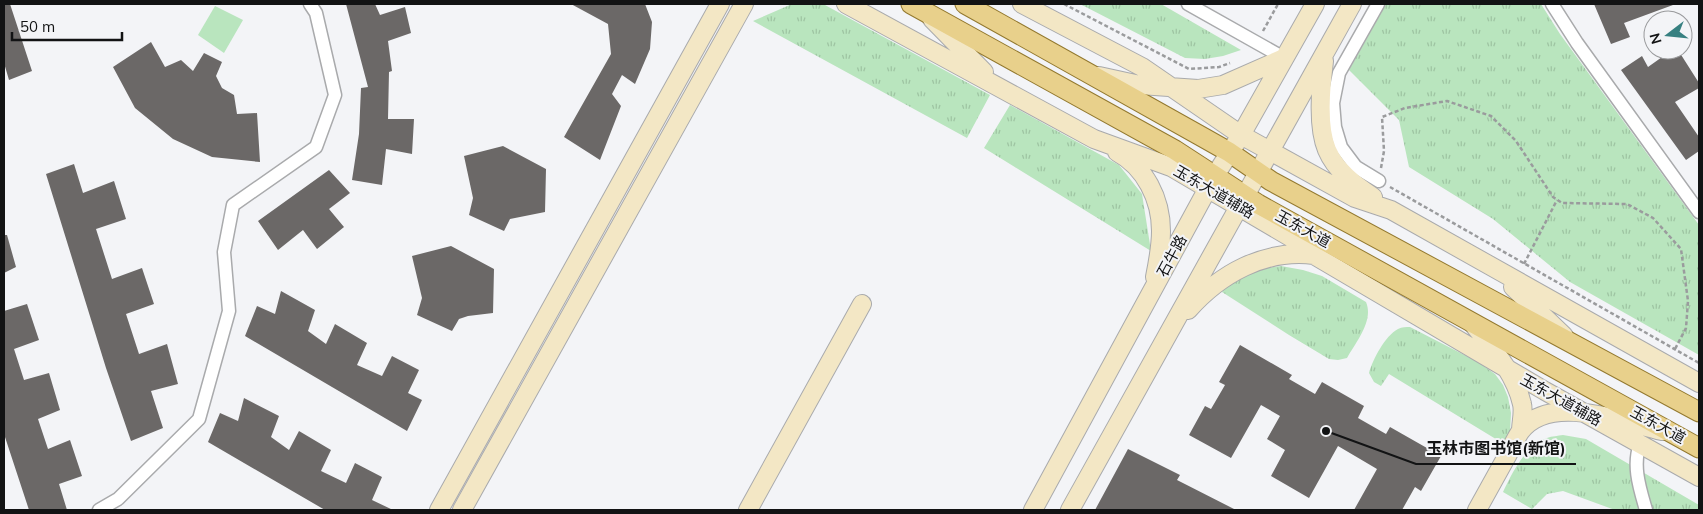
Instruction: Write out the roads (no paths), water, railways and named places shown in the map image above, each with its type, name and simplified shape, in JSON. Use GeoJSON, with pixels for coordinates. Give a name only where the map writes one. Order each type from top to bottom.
{"type":"FeatureCollection","features":[{"type":"Feature","properties":{"kind":"main road","name":"玉东大道"},"geometry":{"type":"LineString","coordinates":[[965,4],[1229,152],[1271,181],[1699,412]]}},
{"type":"Feature","properties":{"kind":"main road","name":"玉东大道"},"geometry":{"type":"LineString","coordinates":[[916,6],[1175,150],[1211,183],[1241,201],[1379,271],[1699,448]]}},
{"type":"Feature","properties":{"kind":"main road"},"geometry":{"type":"LineString","coordinates":[[1080,97],[1098,104],[1111,104],[1114,96],[1112,89],[1092,75]]}},
{"type":"Feature","properties":{"kind":"street"},"geometry":{"type":"LineString","coordinates":[[99,510],[118,499],[199,419],[229,311],[224,252],[233,205],[316,146],[335,95],[316,12],[310,4]]}},
{"type":"Feature","properties":{"kind":"street"},"geometry":{"type":"LineString","coordinates":[[707,28],[709,4]]}},
{"type":"Feature","properties":{"kind":"street"},"geometry":{"type":"LineString","coordinates":[[439,510],[720,4]]}},
{"type":"Feature","properties":{"kind":"street"},"geometry":{"type":"LineString","coordinates":[[462,510],[740,10],[753,4]]}},
{"type":"Feature","properties":{"kind":"street","name":"玉东大道辅路"},"geometry":{"type":"LineString","coordinates":[[846,4],[1094,139],[1211,183]]}},
{"type":"Feature","properties":{"kind":"street"},"geometry":{"type":"LineString","coordinates":[[1022,4],[1142,67],[1241,135],[1355,198],[1390,210],[1699,383]]}},
{"type":"Feature","properties":{"kind":"street"},"geometry":{"type":"LineString","coordinates":[[1188,4],[1284,58]]}},
{"type":"Feature","properties":{"kind":"street","name":"石牛路"},"geometry":{"type":"LineString","coordinates":[[1033,510],[1211,183],[1241,135],[1315,4]]}},
{"type":"Feature","properties":{"kind":"street"},"geometry":{"type":"LineString","coordinates":[[1070,510],[1352,4]]}},
{"type":"Feature","properties":{"kind":"street"},"geometry":{"type":"LineString","coordinates":[[1378,4],[1339,73],[1333,103],[1335,127],[1341,147],[1356,167],[1379,181]]}},
{"type":"Feature","properties":{"kind":"street"},"geometry":{"type":"LineString","coordinates":[[1552,4],[1577,43],[1699,212]]}},
{"type":"Feature","properties":{"kind":"street"},"geometry":{"type":"LineString","coordinates":[[916,6],[988,76],[1127,158],[1146,177],[1159,213],[1161,230],[1158,263],[1152,293]]}},
{"type":"Feature","properties":{"kind":"street"},"geometry":{"type":"LineString","coordinates":[[1324,53],[1320,94],[1323,131],[1327,150],[1339,169],[1356,186],[1390,210],[1492,271],[1529,301],[1572,343]]}},
{"type":"Feature","properties":{"kind":"street"},"geometry":{"type":"LineString","coordinates":[[1092,75],[1140,85],[1198,89],[1223,85],[1284,58]]}},
{"type":"Feature","properties":{"kind":"street","name":"玉东大道辅路"},"geometry":{"type":"LineString","coordinates":[[1241,201],[1312,254],[1506,369],[1699,477]]}},
{"type":"Feature","properties":{"kind":"street"},"geometry":{"type":"LineString","coordinates":[[1170,329],[1197,300],[1221,279],[1242,267],[1283,254],[1312,254],[1379,271]]}},
{"type":"Feature","properties":{"kind":"street"},"geometry":{"type":"LineString","coordinates":[[748,510],[862,304]]}},
{"type":"Feature","properties":{"kind":"street"},"geometry":{"type":"LineString","coordinates":[[1472,322],[1499,356],[1514,382],[1523,406],[1520,431],[1477,510]]}},
{"type":"Feature","properties":{"kind":"street"},"geometry":{"type":"LineString","coordinates":[[1619,404],[1667,460]]}},
{"type":"Feature","properties":{"kind":"street"},"geometry":{"type":"LineString","coordinates":[[1520,431],[1535,420],[1554,412],[1582,412],[1671,433]]}},
{"type":"Feature","properties":{"kind":"street"},"geometry":{"type":"LineString","coordinates":[[1640,444],[1636,455],[1639,486],[1646,510]]}},
{"type":"Feature","properties":{"kind":"place","name":"玉林市图书馆(新馆)"},"geometry":{"type":"Point","coordinates":[1326,431]}}]}
